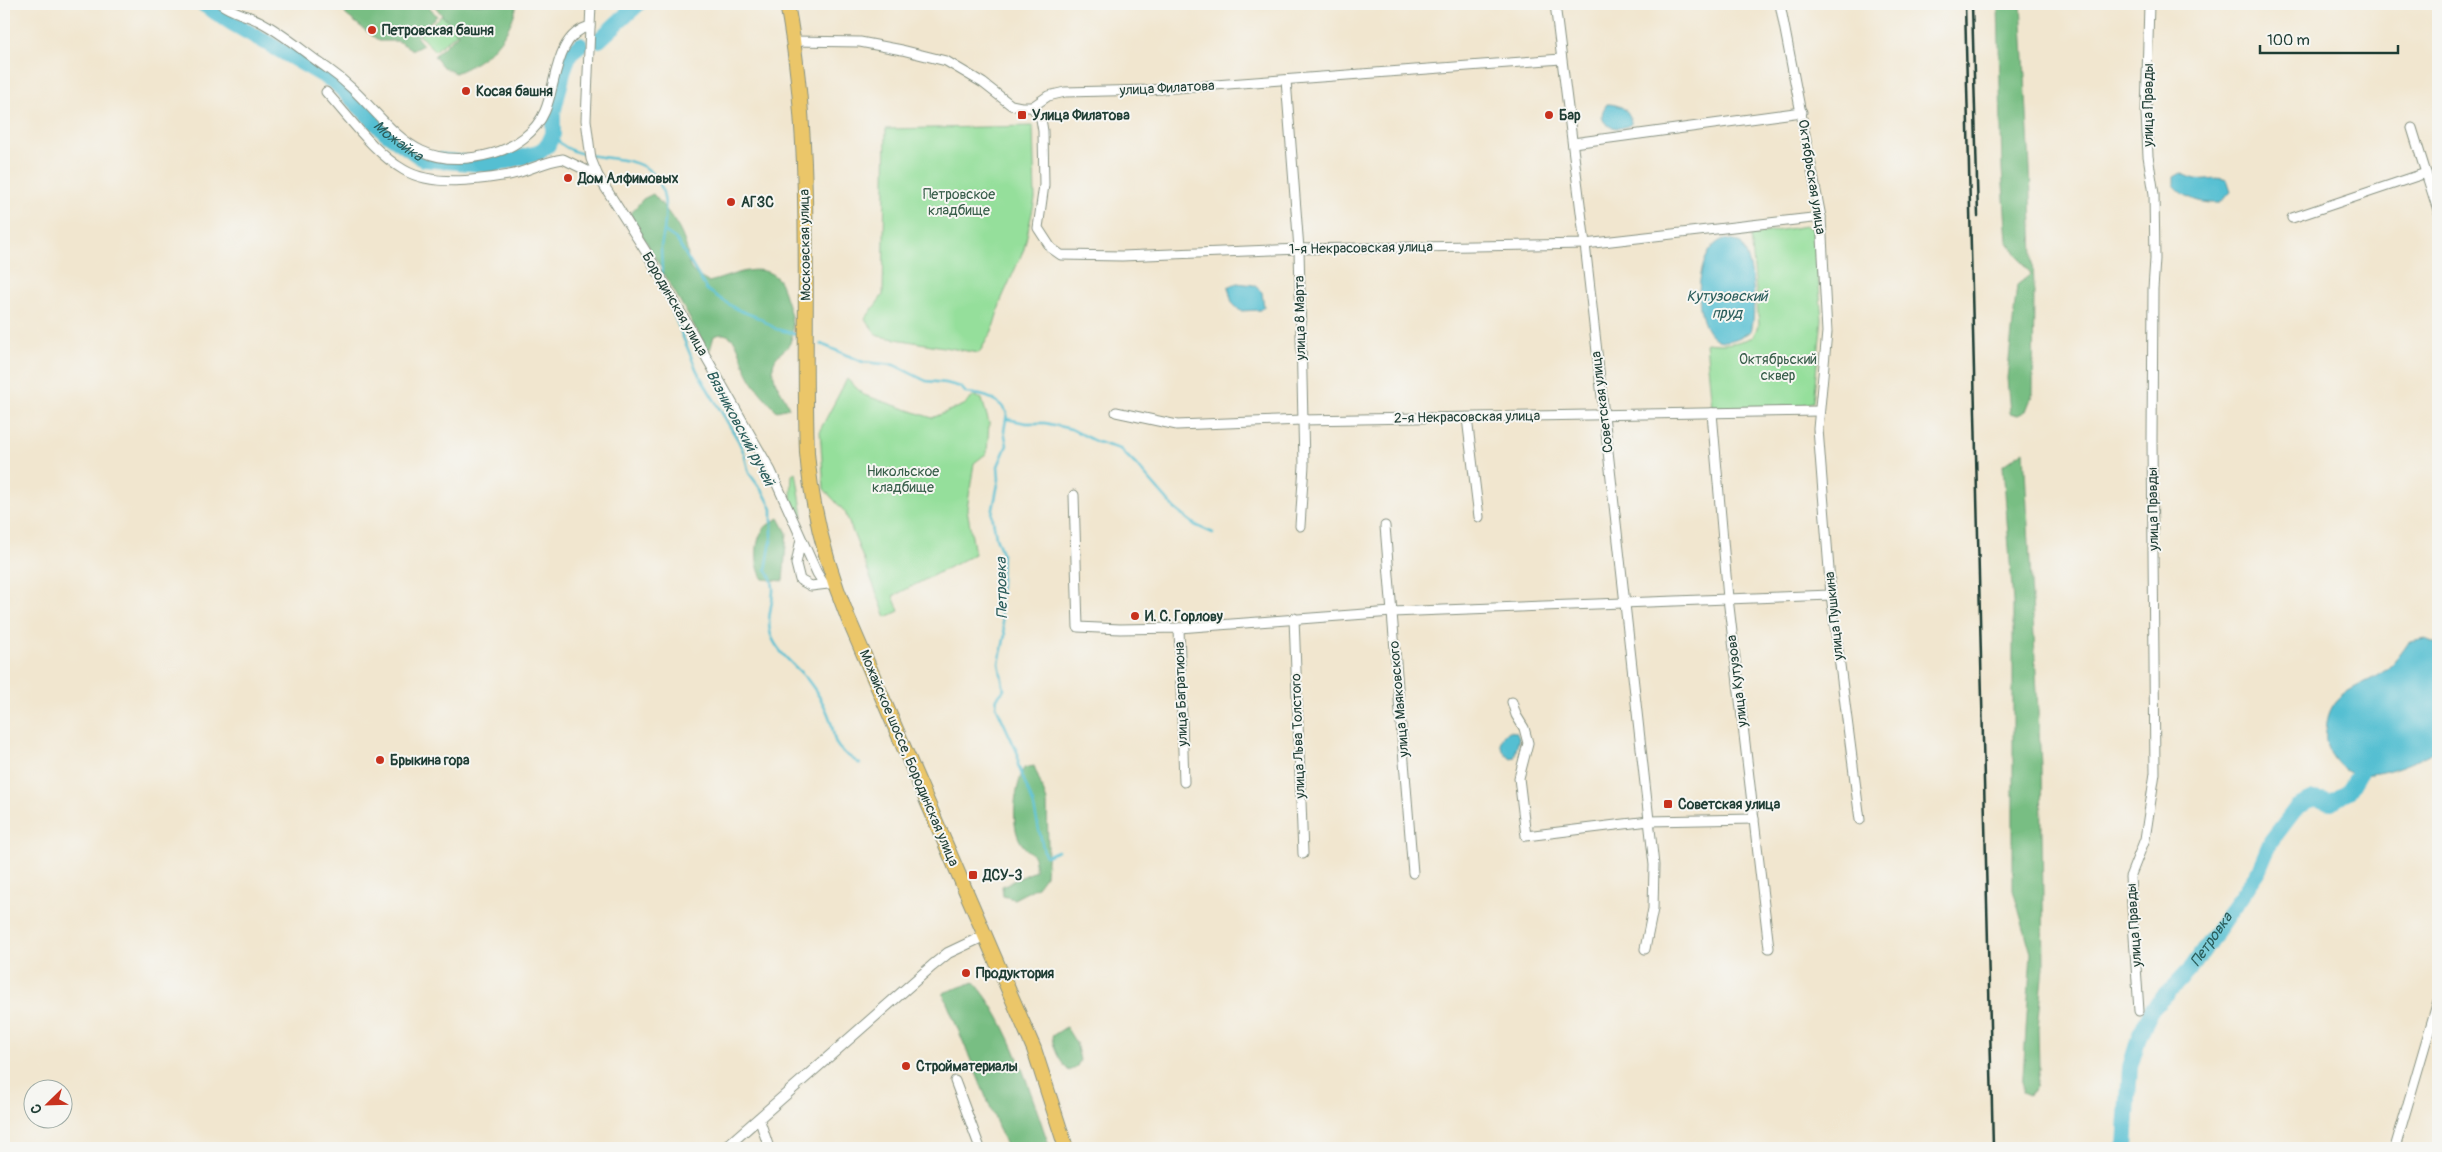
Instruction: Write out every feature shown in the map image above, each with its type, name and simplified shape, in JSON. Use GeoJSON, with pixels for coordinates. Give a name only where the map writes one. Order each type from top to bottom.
{"type":"FeatureCollection","features":[{"type":"Feature","properties":{"kind":"main road","name":"Московская улица"},"geometry":{"type":"LineString","coordinates":[[788,9],[799,91],[804,179],[806,430],[809,476]]}},
{"type":"Feature","properties":{"kind":"main road","name":"Можайское шоссе, Бородинская улица"},"geometry":{"type":"LineString","coordinates":[[809,476],[829,583],[986,935],[1040,1065],[1066,1148]]}},
{"type":"Feature","properties":{"kind":"street"},"geometry":{"type":"LineString","coordinates":[[221,4],[260,22],[336,74],[376,111],[393,132],[424,154],[451,159],[480,157],[502,151],[524,139],[544,113],[566,41],[578,29],[590,26],[591,4]]}},
{"type":"Feature","properties":{"kind":"street","name":"Советская улица"},"geometry":{"type":"LineString","coordinates":[[1555,4],[1585,244],[1650,820],[1654,865],[1653,909],[1645,949]]}},
{"type":"Feature","properties":{"kind":"street","name":"Октябрьская улица"},"geometry":{"type":"LineString","coordinates":[[1780,4],[1821,217],[1827,332],[1819,412]]}},
{"type":"Feature","properties":{"kind":"street","name":"улица Правды"},"geometry":{"type":"LineString","coordinates":[[2139,1011],[2130,877],[2145,839],[2155,773],[2152,440],[2153,289],[2155,259],[2154,194],[2148,156],[2146,113],[2149,4]]}},
{"type":"Feature","properties":{"kind":"street","name":"Бородинская улица"},"geometry":{"type":"LineString","coordinates":[[590,26],[586,120],[589,147],[598,176],[648,255],[771,471],[801,539],[829,583]]}},
{"type":"Feature","properties":{"kind":"street"},"geometry":{"type":"LineString","coordinates":[[793,41],[860,42],[946,61],[966,72],[1011,105],[1032,107]]}},
{"type":"Feature","properties":{"kind":"street","name":"улица Филатова"},"geometry":{"type":"LineString","coordinates":[[1032,107],[1048,96],[1065,92],[1149,90],[1561,59]]}},
{"type":"Feature","properties":{"kind":"street","name":"улица 8 Марта"},"geometry":{"type":"LineString","coordinates":[[1286,80],[1299,249],[1304,465],[1300,526]]}},
{"type":"Feature","properties":{"kind":"street"},"geometry":{"type":"LineString","coordinates":[[326,92],[387,157],[404,170],[422,177],[444,180],[510,175],[563,159],[598,176]]}},
{"type":"Feature","properties":{"kind":"street","name":"1-я Некрасовская улица"},"geometry":{"type":"LineString","coordinates":[[1032,107],[1041,119],[1043,131],[1044,185],[1038,228],[1051,248],[1062,255],[1122,256],[1299,249],[1585,244],[1821,217]]}},
{"type":"Feature","properties":{"kind":"street"},"geometry":{"type":"LineString","coordinates":[[1572,143],[1802,112]]}},
{"type":"Feature","properties":{"kind":"street"},"geometry":{"type":"LineString","coordinates":[[2412,128],[2438,210]]}},
{"type":"Feature","properties":{"kind":"street"},"geometry":{"type":"LineString","coordinates":[[2292,218],[2426,173]]}},
{"type":"Feature","properties":{"kind":"street","name":"2-я Некрасовская улица"},"geometry":{"type":"LineString","coordinates":[[1116,412],[1177,425],[1302,420],[1819,412]]}},
{"type":"Feature","properties":{"kind":"street","name":"улица Пушкина"},"geometry":{"type":"LineString","coordinates":[[1819,412],[1831,595],[1860,820]]}},
{"type":"Feature","properties":{"kind":"street","name":"улица Кутузова"},"geometry":{"type":"LineString","coordinates":[[1712,413],[1728,598],[1769,948]]}},
{"type":"Feature","properties":{"kind":"street"},"geometry":{"type":"LineString","coordinates":[[1467,418],[1479,517]]}},
{"type":"Feature","properties":{"kind":"street","name":"улица Багратиона"},"geometry":{"type":"LineString","coordinates":[[1074,495],[1078,626],[1120,629],[1179,628],[1184,782]]}},
{"type":"Feature","properties":{"kind":"street","name":"улица Маяковского"},"geometry":{"type":"LineString","coordinates":[[1385,526],[1413,873]]}},
{"type":"Feature","properties":{"kind":"street"},"geometry":{"type":"LineString","coordinates":[[801,539],[796,564],[798,577],[806,585],[829,583]]}},
{"type":"Feature","properties":{"kind":"street"},"geometry":{"type":"LineString","coordinates":[[1179,628],[1392,612],[1831,595]]}},
{"type":"Feature","properties":{"kind":"street","name":"улица Льва Толстого"},"geometry":{"type":"LineString","coordinates":[[1294,618],[1303,854]]}},
{"type":"Feature","properties":{"kind":"street"},"geometry":{"type":"LineString","coordinates":[[1512,702],[1516,715],[1527,735],[1528,743],[1527,753],[1519,778],[1526,836],[1650,820],[1754,819]]}},
{"type":"Feature","properties":{"kind":"street"},"geometry":{"type":"LineString","coordinates":[[724,1148],[932,966],[948,953],[986,935]]}},
{"type":"Feature","properties":{"kind":"street"},"geometry":{"type":"LineString","coordinates":[[2394,1148],[2438,1001]]}},
{"type":"Feature","properties":{"kind":"street"},"geometry":{"type":"LineString","coordinates":[[955,1081],[980,1148]]}},
{"type":"Feature","properties":{"kind":"street"},"geometry":{"type":"LineString","coordinates":[[759,1118],[769,1148]]}},
{"type":"Feature","properties":{"kind":"green space"},"geometry":{"type":"Polygon","coordinates":[[[341,4],[426,4],[437,16],[419,31],[417,38],[423,45],[413,50],[398,41],[379,41],[346,15],[341,4]]]}},
{"type":"Feature","properties":{"kind":"green space"},"geometry":{"type":"Polygon","coordinates":[[[433,4],[517,4],[509,27],[495,46],[477,62],[455,73],[443,67],[434,56],[458,34],[433,4]]]}},
{"type":"Feature","properties":{"kind":"green space"},"geometry":{"type":"Polygon","coordinates":[[[1998,4],[2021,4],[2030,168],[2034,288],[2033,393],[2026,411],[2018,415],[2010,413],[2007,378],[2017,285],[2031,274],[2007,241],[2002,169],[1998,4]]]}},
{"type":"Feature","properties":{"kind":"green space"},"geometry":{"type":"Polygon","coordinates":[[[442,15],[457,33],[435,51],[419,35],[442,15]]]}},
{"type":"Feature","properties":{"kind":"green space","name":"Петровское кладбище"},"geometry":{"type":"Polygon","coordinates":[[[1033,126],[1035,199],[1024,249],[1002,298],[992,331],[979,353],[878,336],[865,319],[883,295],[886,129],[1033,126]]]}},
{"type":"Feature","properties":{"kind":"green space"},"geometry":{"type":"Polygon","coordinates":[[[653,194],[678,228],[684,240],[690,268],[699,277],[708,282],[743,272],[761,270],[779,280],[790,312],[792,333],[790,343],[775,359],[773,373],[789,408],[777,411],[763,396],[751,379],[737,346],[729,336],[722,334],[714,336],[710,350],[705,345],[630,214],[643,199],[653,194]]]}},
{"type":"Feature","properties":{"kind":"green space","name":"Октябрьский сквер"},"geometry":{"type":"Polygon","coordinates":[[[1806,226],[1814,230],[1822,319],[1813,402],[1798,406],[1712,408],[1706,343],[1730,343],[1753,337],[1759,324],[1751,235],[1806,226]]]}},
{"type":"Feature","properties":{"kind":"green space","name":"Никольское кладбище"},"geometry":{"type":"Polygon","coordinates":[[[847,379],[864,395],[932,418],[964,405],[974,396],[982,399],[989,423],[987,453],[974,463],[967,509],[975,554],[893,596],[899,611],[886,617],[845,512],[824,489],[820,430],[847,379]]]}},
{"type":"Feature","properties":{"kind":"green space"},"geometry":{"type":"Polygon","coordinates":[[[2024,451],[2041,766],[2044,967],[2038,1028],[2039,1069],[2036,1087],[2029,1095],[2022,1092],[2031,953],[2013,890],[2013,603],[2003,465],[2024,451]]]}},
{"type":"Feature","properties":{"kind":"green space"},"geometry":{"type":"Polygon","coordinates":[[[796,472],[803,516],[798,515],[791,498],[792,475],[796,472]]]}},
{"type":"Feature","properties":{"kind":"green space"},"geometry":{"type":"Polygon","coordinates":[[[779,518],[787,533],[783,581],[763,579],[757,562],[757,548],[760,535],[768,525],[779,518]]]}},
{"type":"Feature","properties":{"kind":"green space"},"geometry":{"type":"Polygon","coordinates":[[[1034,766],[1047,801],[1048,847],[1046,875],[1037,887],[1014,899],[1003,896],[1002,886],[1035,871],[1034,857],[1022,844],[1018,836],[1015,817],[1016,796],[1021,776],[1024,768],[1034,766]]]}},
{"type":"Feature","properties":{"kind":"green space"},"geometry":{"type":"Polygon","coordinates":[[[974,982],[999,1017],[1009,1038],[1028,1084],[1050,1148],[1007,1148],[943,993],[974,982]]]}},
{"type":"Feature","properties":{"kind":"green space"},"geometry":{"type":"Polygon","coordinates":[[[1066,1027],[1076,1043],[1080,1060],[1077,1066],[1069,1071],[1058,1055],[1052,1036],[1066,1027]]]}},
{"type":"Feature","properties":{"kind":"water"},"geometry":{"type":"Polygon","coordinates":[[[1607,104],[1616,105],[1624,109],[1631,119],[1631,124],[1618,128],[1607,125],[1602,116],[1607,104]]]}},
{"type":"Feature","properties":{"kind":"water"},"geometry":{"type":"Polygon","coordinates":[[[2181,173],[2195,179],[2215,178],[2227,180],[2231,192],[2219,203],[2206,203],[2194,200],[2174,185],[2174,177],[2181,173]]]}},
{"type":"Feature","properties":{"kind":"water","name":"Кутузовский пруд"},"geometry":{"type":"Polygon","coordinates":[[[1724,239],[1739,242],[1744,249],[1751,271],[1754,298],[1751,331],[1736,339],[1727,341],[1718,340],[1709,332],[1703,320],[1699,288],[1706,257],[1714,245],[1724,239]]]}},
{"type":"Feature","properties":{"kind":"water"},"geometry":{"type":"Polygon","coordinates":[[[1237,283],[1254,285],[1262,292],[1264,307],[1261,310],[1240,311],[1232,303],[1228,287],[1237,283]]]}},
{"type":"Feature","properties":{"kind":"water"},"geometry":{"type":"Polygon","coordinates":[[[2425,639],[2438,644],[2438,749],[2408,764],[2384,772],[2372,774],[2351,773],[2341,766],[2329,752],[2326,732],[2330,711],[2342,695],[2387,669],[2409,642],[2425,639]]]}},
{"type":"Feature","properties":{"kind":"water"},"geometry":{"type":"Polygon","coordinates":[[[1508,731],[1516,732],[1519,738],[1514,758],[1511,759],[1504,752],[1501,745],[1502,738],[1508,731]]]}},
{"type":"Feature","properties":{"kind":"waterway","name":"Можайка"},"geometry":{"type":"LineString","coordinates":[[203,4],[232,23],[335,82],[385,132],[423,159],[492,165],[538,153],[548,145],[553,134],[553,113],[564,69],[570,53],[580,45]]}},
{"type":"Feature","properties":{"kind":"waterway","name":"Можайка"},"geometry":{"type":"LineString","coordinates":[[599,40],[638,4]]}},
{"type":"Feature","properties":{"kind":"waterway","name":"Петровка"},"geometry":{"type":"LineString","coordinates":[[553,134],[566,147],[583,154],[624,160],[642,166],[656,177],[664,198],[664,231],[676,239],[707,290],[736,309],[759,318],[776,329],[796,334]]}},
{"type":"Feature","properties":{"kind":"waterway","name":"Вязниковский ручей"},"geometry":{"type":"LineString","coordinates":[[662,274],[661,246],[664,231]]}},
{"type":"Feature","properties":{"kind":"waterway","name":"Вязниковский ручей"},"geometry":{"type":"LineString","coordinates":[[664,291],[697,371],[738,440],[744,453],[749,473],[765,495],[772,509],[772,535],[766,570],[773,585],[769,618],[771,635],[782,654],[807,679],[818,695],[830,720],[837,745],[843,752],[860,764]]}},
{"type":"Feature","properties":{"kind":"waterway","name":"Петровка"},"geometry":{"type":"LineString","coordinates":[[821,344],[863,362],[894,365],[926,381],[961,387],[966,393],[978,394],[995,400],[1007,413],[1004,431],[1007,445],[998,466],[999,479],[992,514],[996,537],[1002,553],[1000,610],[1005,635],[999,663],[1004,690],[997,698],[996,706],[1018,754],[1018,765],[1033,803],[1044,852],[1046,856],[1058,851]]}},
{"type":"Feature","properties":{"kind":"waterway"},"geometry":{"type":"LineString","coordinates":[[1007,419],[1026,423],[1045,423],[1071,429],[1097,442],[1120,449],[1175,509],[1195,525],[1213,533]]}},
{"type":"Feature","properties":{"kind":"waterway","name":"Петровка"},"geometry":{"type":"LineString","coordinates":[[2125,1148],[2130,1067],[2140,1034],[2152,1009],[2192,967],[2258,872],[2271,841],[2297,807],[2314,799],[2332,802],[2349,791],[2359,774]]}},
{"type":"Feature","properties":{"kind":"railway"},"geometry":{"type":"LineString","coordinates":[[1965,4],[1993,1148]]}},
{"type":"Feature","properties":{"kind":"railway"},"geometry":{"type":"LineString","coordinates":[[1972,4],[1978,216]]}},
{"type":"Feature","properties":{"kind":"place","name":"Петровская башня"},"geometry":{"type":"Point","coordinates":[372,30]}},
{"type":"Feature","properties":{"kind":"place","name":"Косая башня"},"geometry":{"type":"Point","coordinates":[466,91]}},
{"type":"Feature","properties":{"kind":"place","name":"Улица Филатова"},"geometry":{"type":"Point","coordinates":[1022,115]}},
{"type":"Feature","properties":{"kind":"place","name":"Бар"},"geometry":{"type":"Point","coordinates":[1549,115]}},
{"type":"Feature","properties":{"kind":"place","name":"Дом Алфимовых"},"geometry":{"type":"Point","coordinates":[568,178]}},
{"type":"Feature","properties":{"kind":"place","name":"АГЗС"},"geometry":{"type":"Point","coordinates":[731,202]}},
{"type":"Feature","properties":{"kind":"place","name":"И. С. Горлову"},"geometry":{"type":"Point","coordinates":[1135,616]}},
{"type":"Feature","properties":{"kind":"place","name":"Брыкина гора"},"geometry":{"type":"Point","coordinates":[380,760]}},
{"type":"Feature","properties":{"kind":"place","name":"Советская улица"},"geometry":{"type":"Point","coordinates":[1668,804]}},
{"type":"Feature","properties":{"kind":"place","name":"ДСУ-3"},"geometry":{"type":"Point","coordinates":[973,875]}},
{"type":"Feature","properties":{"kind":"place","name":"Продуктория"},"geometry":{"type":"Point","coordinates":[966,973]}},
{"type":"Feature","properties":{"kind":"place","name":"Стройматериалы"},"geometry":{"type":"Point","coordinates":[906,1066]}}]}
